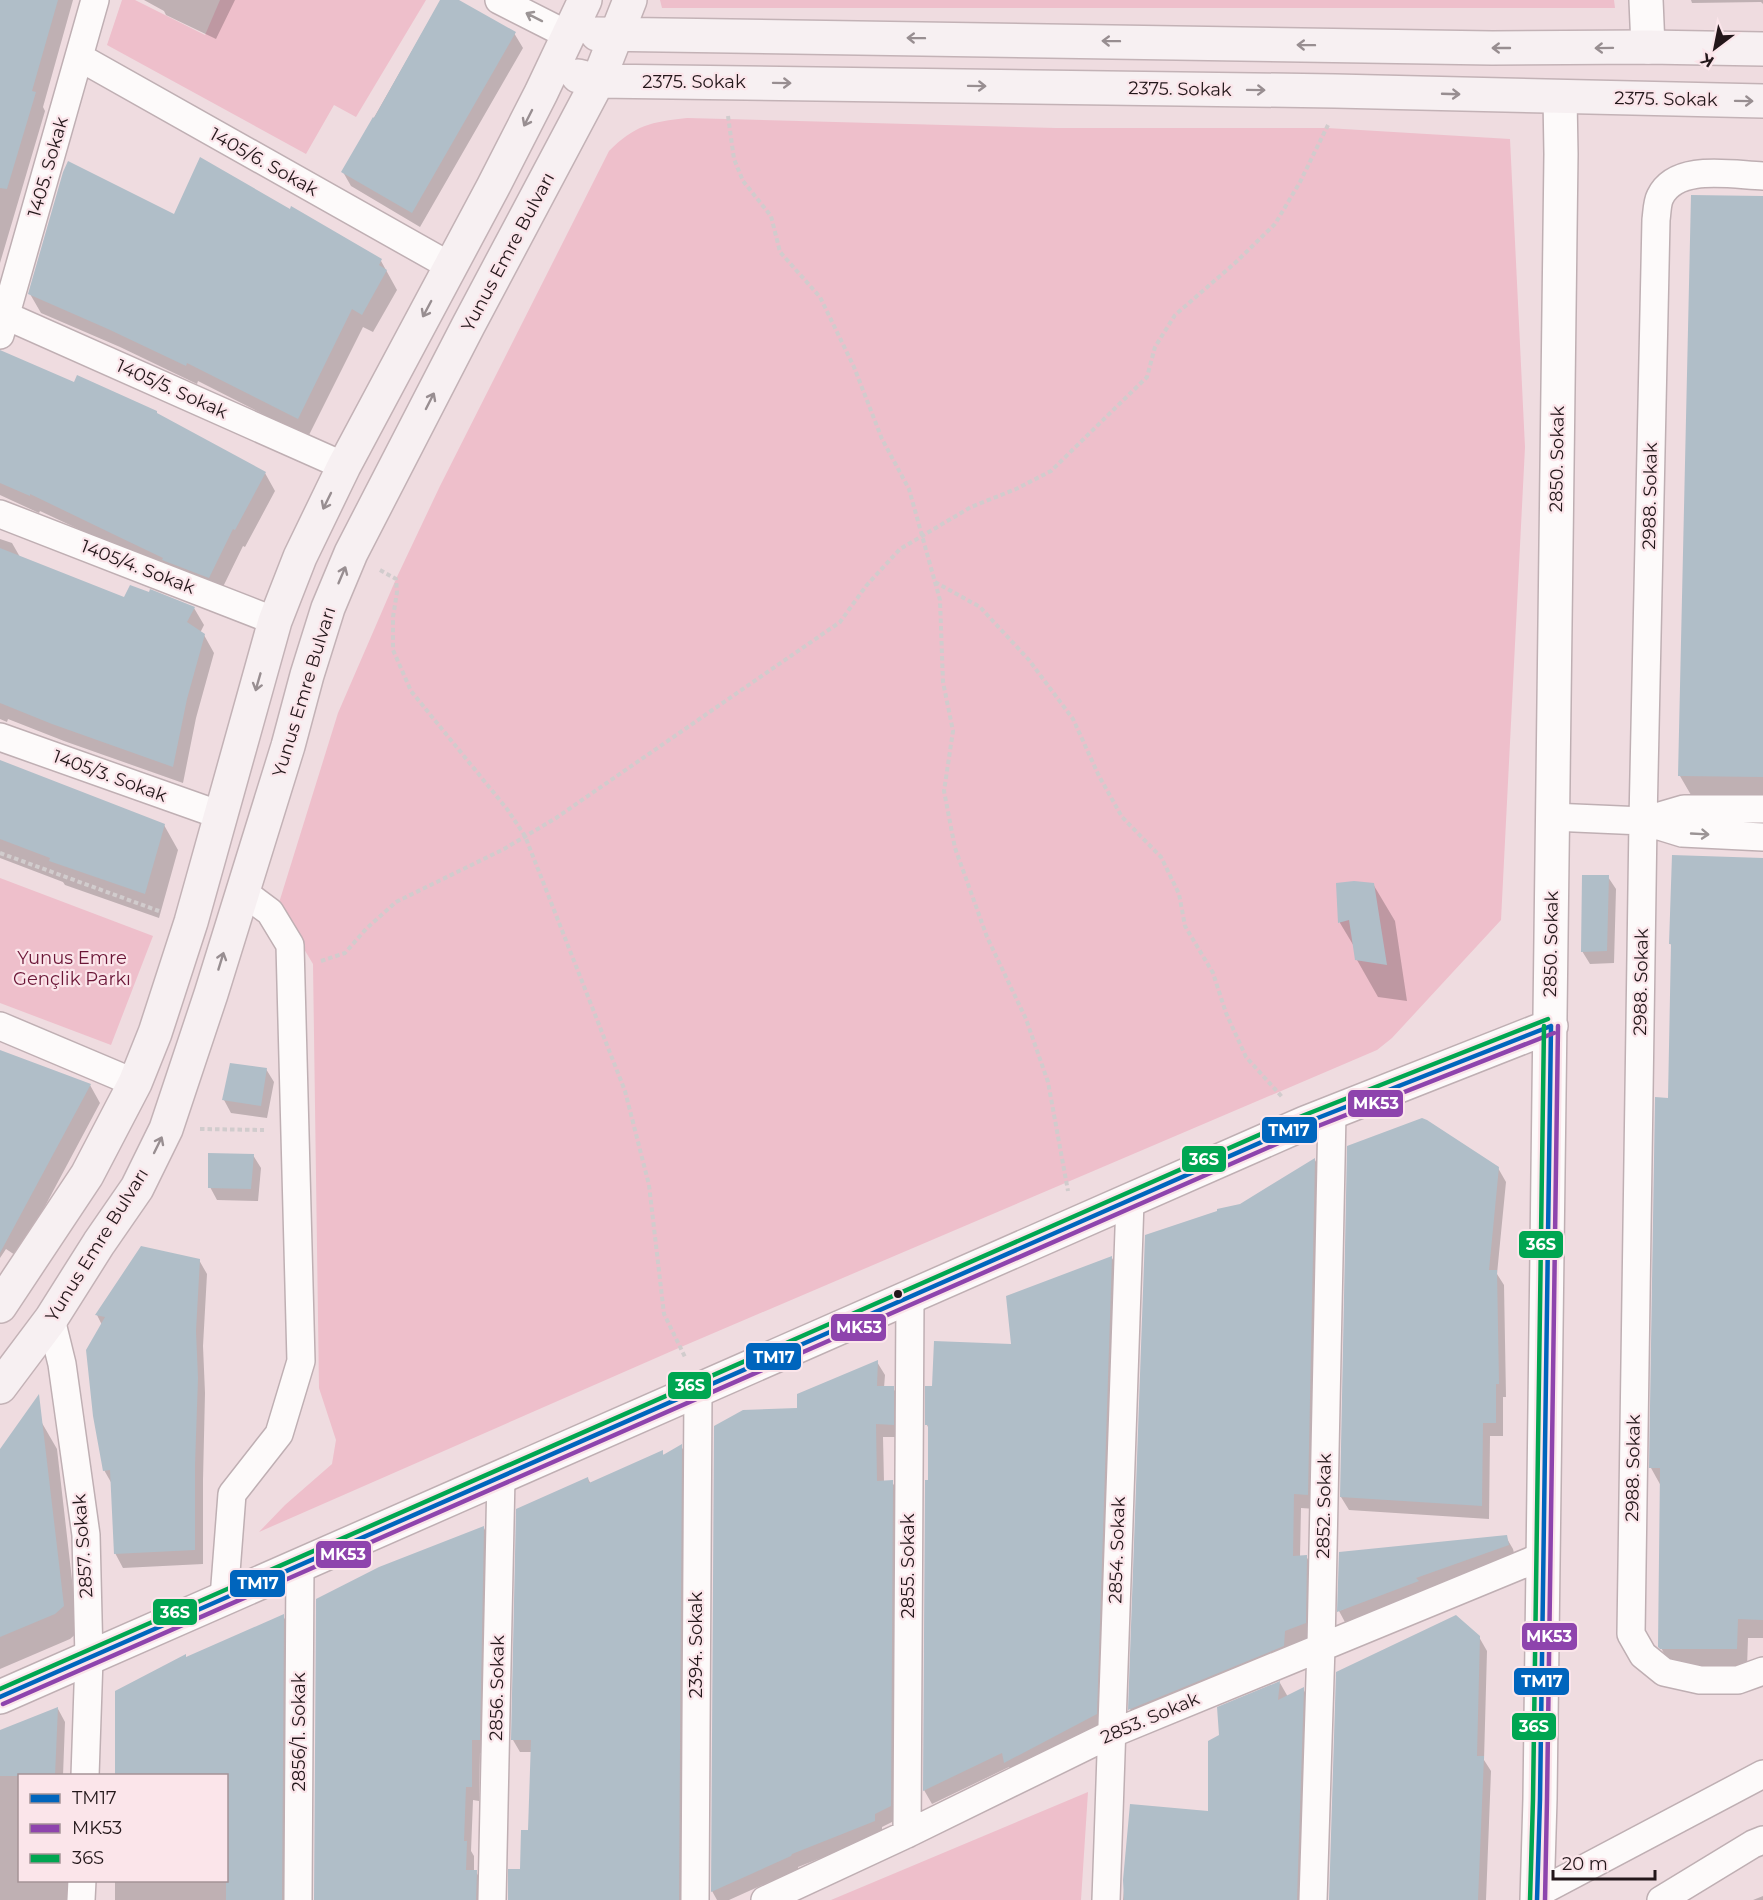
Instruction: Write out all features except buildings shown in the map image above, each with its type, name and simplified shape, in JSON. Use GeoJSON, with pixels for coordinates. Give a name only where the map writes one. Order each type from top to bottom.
{"type":"FeatureCollection","features":[{"type":"Feature","properties":{"kind":"main road"},"geometry":{"type":"LineString","coordinates":[[0,1306],[87,1176],[135,1083],[155,1033],[191,922],[276,621],[300,557],[344,466],[493,186],[585,0]]}},
{"type":"Feature","properties":{"kind":"main road","name":"Yunus Emre Bulvarı"},"geometry":{"type":"LineString","coordinates":[[0,1387],[51,1318],[137,1188],[166,1129],[288,746],[328,608],[351,553],[598,81],[630,0]]}},
{"type":"Feature","properties":{"kind":"main road"},"geometry":{"type":"LineString","coordinates":[[568,35],[1763,50]]}},
{"type":"Feature","properties":{"kind":"main road"},"geometry":{"type":"LineString","coordinates":[[1560,48],[1560,97]]}},
{"type":"Feature","properties":{"kind":"main road","name":"2375. Sokak"},"geometry":{"type":"LineString","coordinates":[[554,66],[573,75],[598,81],[1335,91],[1763,101]]}},
{"type":"Feature","properties":{"kind":"street","name":"1405. Sokak"},"geometry":{"type":"LineString","coordinates":[[2,321],[95,0]]}},
{"type":"Feature","properties":{"kind":"street"},"geometry":{"type":"LineString","coordinates":[[500,0],[568,35]]}},
{"type":"Feature","properties":{"kind":"street"},"geometry":{"type":"LineString","coordinates":[[1646,0],[1647,47]]}},
{"type":"Feature","properties":{"kind":"street","name":"1405/6. Sokak"},"geometry":{"type":"LineString","coordinates":[[79,57],[450,267]]}},
{"type":"Feature","properties":{"kind":"street","name":"2850. Sokak"},"geometry":{"type":"LineString","coordinates":[[1537,1897],[1551,1026],[1562,154],[1560,97]]}},
{"type":"Feature","properties":{"kind":"street","name":"2988. Sokak"},"geometry":{"type":"LineString","coordinates":[[1763,176],[1695,174],[1672,181],[1660,198],[1656,220],[1643,821],[1631,1634],[1643,1655],[1664,1672],[1700,1680],[1738,1680],[1763,1671]]}},
{"type":"Feature","properties":{"kind":"street","name":"1405/5. Sokak"},"geometry":{"type":"LineString","coordinates":[[2,321],[344,466]]}},
{"type":"Feature","properties":{"kind":"street","name":"1405/4. Sokak"},"geometry":{"type":"LineString","coordinates":[[0,514],[276,621]]}},
{"type":"Feature","properties":{"kind":"street","name":"1405/3. Sokak"},"geometry":{"type":"LineString","coordinates":[[0,736],[220,815]]}},
{"type":"Feature","properties":{"kind":"street"},"geometry":{"type":"LineString","coordinates":[[1643,821],[1684,809],[1763,809]]}},
{"type":"Feature","properties":{"kind":"street"},"geometry":{"type":"LineString","coordinates":[[1552,817],[1643,821],[1682,833],[1763,837]]}},
{"type":"Feature","properties":{"kind":"street"},"geometry":{"type":"LineString","coordinates":[[224,1599],[232,1494],[279,1434],[301,1361],[290,945],[270,912],[242,891]]}},
{"type":"Feature","properties":{"kind":"street"},"geometry":{"type":"LineString","coordinates":[[0,1026],[135,1083]]}},
{"type":"Feature","properties":{"kind":"street"},"geometry":{"type":"LineString","coordinates":[[0,1696],[1318,1118],[1551,1026]]}},
{"type":"Feature","properties":{"kind":"street","name":"2852. Sokak"},"geometry":{"type":"LineString","coordinates":[[1313,1900],[1321,1646],[1318,1118]]}},
{"type":"Feature","properties":{"kind":"street","name":"2854. Sokak"},"geometry":{"type":"LineString","coordinates":[[1106,1900],[1131,1201]]}},
{"type":"Feature","properties":{"kind":"street","name":"2855. Sokak"},"geometry":{"type":"LineString","coordinates":[[907,1834],[910,1298]]}},
{"type":"Feature","properties":{"kind":"street","name":"2857. Sokak"},"geometry":{"type":"LineString","coordinates":[[51,1318],[62,1364],[86,1535],[89,1658],[85,1774]]}},
{"type":"Feature","properties":{"kind":"street","name":"2394. Sokak"},"geometry":{"type":"LineString","coordinates":[[695,1900],[698,1390]]}},
{"type":"Feature","properties":{"kind":"street","name":"2856. Sokak"},"geometry":{"type":"LineString","coordinates":[[492,1900],[501,1476]]}},
{"type":"Feature","properties":{"kind":"street","name":"2853. Sokak"},"geometry":{"type":"LineString","coordinates":[[765,1900],[907,1834],[1111,1734],[1543,1556]]}},
{"type":"Feature","properties":{"kind":"street","name":"2856/1. Sokak"},"geometry":{"type":"LineString","coordinates":[[298,1900],[300,1564]]}},
{"type":"Feature","properties":{"kind":"street"},"geometry":{"type":"LineString","coordinates":[[1537,1897],[1763,1774]]}},
{"type":"Feature","properties":{"kind":"street"},"geometry":{"type":"LineString","coordinates":[[1661,1900],[1763,1840]]}},
{"type":"Feature","properties":{"kind":"street"},"geometry":{"type":"LineString","coordinates":[[81,1900],[82,1882]]}},
{"type":"Feature","properties":{"kind":"path"},"geometry":{"type":"LineString","coordinates":[[726,82],[729,134],[734,159],[743,181],[771,216],[780,252],[820,297],[854,367],[882,439],[909,489],[940,600],[942,682],[953,731],[944,791],[955,848],[987,937],[1026,1019],[1048,1083],[1065,1183],[1077,1223]]}},
{"type":"Feature","properties":{"kind":"path"},"geometry":{"type":"LineString","coordinates":[[292,970],[345,953],[366,929],[396,902],[495,854],[556,818],[840,622],[866,586],[900,549],[971,507],[1016,489],[1051,471],[1147,377],[1155,347],[1175,315],[1275,224],[1300,182],[1327,128],[1334,112],[1335,91]]}},
{"type":"Feature","properties":{"kind":"path"},"geometry":{"type":"LineString","coordinates":[[351,553],[396,579],[393,650],[411,691],[507,809],[525,836],[625,1091],[649,1185],[664,1314],[681,1347],[698,1390]]}},
{"type":"Feature","properties":{"kind":"path"},"geometry":{"type":"LineString","coordinates":[[935,582],[980,608],[1029,660],[1073,719],[1099,776],[1122,817],[1161,857],[1179,894],[1185,926],[1213,973],[1226,1012],[1246,1057],[1318,1118]]}},
{"type":"Feature","properties":{"kind":"path"},"geometry":{"type":"LineString","coordinates":[[0,853],[191,922]]}},
{"type":"Feature","properties":{"kind":"path"},"geometry":{"type":"LineString","coordinates":[[166,1129],[295,1131]]}},
{"type":"Feature","properties":{"kind":"green space"},"geometry":{"type":"Polygon","coordinates":[[[122,0],[135,0],[205,35],[220,0],[426,0],[356,117],[334,105],[306,154],[107,45],[122,0]]]}},
{"type":"Feature","properties":{"kind":"green space"},"geometry":{"type":"Polygon","coordinates":[[[660,0],[1614,0],[1615,8],[662,8],[660,0]]]}},
{"type":"Feature","properties":{"kind":"green space"},"geometry":{"type":"Polygon","coordinates":[[[687,118],[1056,128],[1327,128],[1510,139],[1525,447],[1501,920],[1392,1038],[1377,1050],[681,1347],[259,1532],[285,1505],[332,1464],[336,1440],[319,1388],[313,964],[278,906],[338,713],[396,579],[440,486],[609,151],[627,135],[644,126],[687,118]]]}},
{"type":"Feature","properties":{"kind":"green space","name":"Yunus Emre Gençlik Parkı"},"geometry":{"type":"Polygon","coordinates":[[[0,878],[153,936],[111,1045],[0,1003],[0,878]]]}},
{"type":"Feature","properties":{"kind":"green space"},"geometry":{"type":"Polygon","coordinates":[[[1088,1792],[1081,1900],[831,1900],[1088,1792]]]}},
{"type":"Feature","properties":{"kind":"transit line","name":"36S"},"geometry":{"type":"LineString","coordinates":[[0,1689],[1302,1116],[1548,1019]]}},
{"type":"Feature","properties":{"kind":"transit line","name":"36S"},"geometry":{"type":"LineString","coordinates":[[1530,1900],[1544,1026]]}},
{"type":"Feature","properties":{"kind":"transit line","name":"TM17"},"geometry":{"type":"LineString","coordinates":[[0,1697],[1305,1123],[1551,1026]]}},
{"type":"Feature","properties":{"kind":"transit line","name":"TM17"},"geometry":{"type":"LineString","coordinates":[[1537,1900],[1551,1026]]}},
{"type":"Feature","properties":{"kind":"transit line","name":"MK53"},"geometry":{"type":"LineString","coordinates":[[1545,1900],[1558,1026]]}},
{"type":"Feature","properties":{"kind":"transit line","name":"MK53"},"geometry":{"type":"LineString","coordinates":[[3,1704],[1308,1130],[1554,1033]]}}]}
